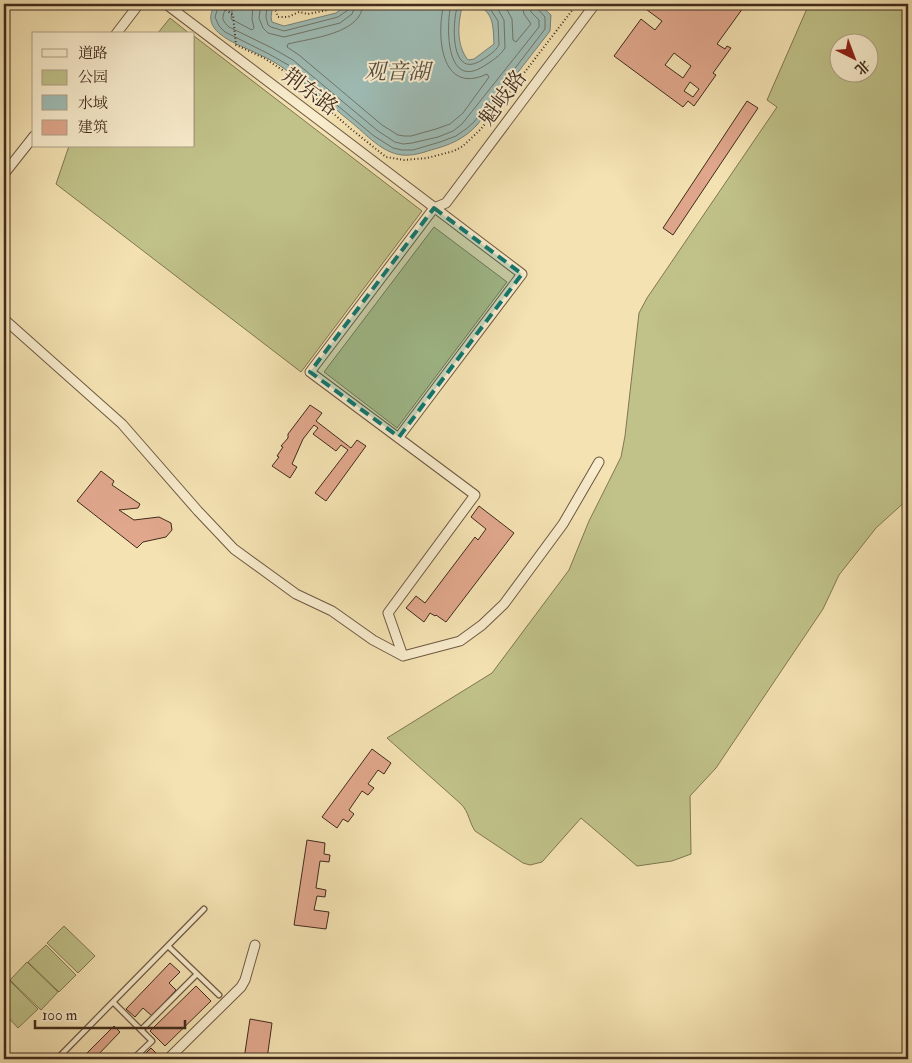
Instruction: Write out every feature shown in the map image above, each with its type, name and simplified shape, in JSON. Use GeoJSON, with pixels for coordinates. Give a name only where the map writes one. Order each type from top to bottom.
{"type":"FeatureCollection","features":[{"type":"Feature","properties":{"kind":"street"},"geometry":{"type":"LineString","coordinates":[[118,32],[139,4]]}},
{"type":"Feature","properties":{"kind":"street","name":"荆东路"},"geometry":{"type":"LineString","coordinates":[[166,4],[522,274],[399,437]]}},
{"type":"Feature","properties":{"kind":"street","name":"魁岐路"},"geometry":{"type":"LineString","coordinates":[[399,437],[310,372],[434,208],[446,203],[595,4]]}},
{"type":"Feature","properties":{"kind":"street"},"geometry":{"type":"LineString","coordinates":[[4,174],[32,139]]}},
{"type":"Feature","properties":{"kind":"street"},"geometry":{"type":"LineString","coordinates":[[4,319],[122,424],[234,549],[296,594],[332,611],[373,640],[404,656],[460,641],[482,625],[504,604],[563,524],[599,462]]}},
{"type":"Feature","properties":{"kind":"street"},"geometry":{"type":"LineString","coordinates":[[399,437],[475,495],[388,613],[404,656]]}},
{"type":"Feature","properties":{"kind":"street"},"geometry":{"type":"LineString","coordinates":[[168,1059],[241,987],[245,980],[255,945]]}},
{"type":"Feature","properties":{"kind":"lane"},"geometry":{"type":"LineString","coordinates":[[57,1059],[204,909]]}},
{"type":"Feature","properties":{"kind":"lane"},"geometry":{"type":"LineString","coordinates":[[168,946],[219,995]]}},
{"type":"Feature","properties":{"kind":"lane"},"geometry":{"type":"LineString","coordinates":[[141,1030],[197,974]]}},
{"type":"Feature","properties":{"kind":"lane"},"geometry":{"type":"LineString","coordinates":[[113,1002],[152,1041],[133,1059]]}},
{"type":"Feature","properties":{"kind":"path"},"geometry":{"type":"LineString","coordinates":[[228,4],[225,9],[233,15],[236,45],[264,58],[287,73],[351,130],[386,157],[404,160],[427,158],[454,151],[463,146],[481,129],[577,4]]}},
{"type":"Feature","properties":{"kind":"path"},"geometry":{"type":"LineString","coordinates":[[274,4],[278,17],[288,17],[299,12],[308,14],[328,10],[336,4]]}},
{"type":"Feature","properties":{"kind":"highlighted area"},"geometry":{"type":"Polygon","coordinates":[[[434,208],[522,274],[399,437],[310,372],[434,208]]]}},
{"type":"Feature","properties":{"kind":"green space"},"geometry":{"type":"Polygon","coordinates":[[[809,4],[908,4],[908,499],[876,528],[839,575],[823,609],[716,768],[690,796],[691,854],[672,861],[637,866],[581,818],[542,862],[530,865],[523,863],[475,831],[466,810],[461,804],[387,738],[492,673],[569,570],[589,521],[621,457],[639,313],[647,298],[777,107],[767,100],[809,4]]]}},
{"type":"Feature","properties":{"kind":"green space"},"geometry":{"type":"Polygon","coordinates":[[[170,18],[188,32],[159,32],[170,18]]]}},
{"type":"Feature","properties":{"kind":"green space"},"geometry":{"type":"Polygon","coordinates":[[[195,37],[422,211],[301,372],[56,184],[68,148],[195,148],[195,37]]]}},
{"type":"Feature","properties":{"kind":"green space"},"geometry":{"type":"Polygon","coordinates":[[[434,227],[507,282],[397,428],[324,372],[434,227]]]}},
{"type":"Feature","properties":{"kind":"green space"},"geometry":{"type":"Polygon","coordinates":[[[64,926],[95,956],[78,973],[47,943],[64,926]]]}},
{"type":"Feature","properties":{"kind":"green space"},"geometry":{"type":"Polygon","coordinates":[[[46,945],[76,975],[59,992],[28,962],[46,945]]]}},
{"type":"Feature","properties":{"kind":"green space"},"geometry":{"type":"Polygon","coordinates":[[[27,962],[58,992],[41,1010],[10,980],[27,962]]]}},
{"type":"Feature","properties":{"kind":"green space"},"geometry":{"type":"Polygon","coordinates":[[[4,975],[38,1009],[18,1028],[4,1013],[4,975]]]}},
{"type":"Feature","properties":{"kind":"water","name":"观音湖"},"geometry":{"type":"Polygon","coordinates":[[[216,4],[273,4],[272,22],[284,26],[336,13],[345,4],[471,4],[462,7],[459,27],[461,48],[468,60],[474,59],[494,44],[493,25],[489,15],[475,4],[539,4],[551,15],[550,31],[472,130],[462,138],[444,146],[413,155],[406,155],[395,154],[381,147],[283,67],[230,41],[222,35],[211,22],[211,13],[216,4]]]}},
{"type":"Feature","properties":{"kind":"building"},"geometry":{"type":"Polygon","coordinates":[[[639,4],[737,4],[743,8],[717,44],[725,49],[727,46],[731,48],[713,73],[716,75],[694,106],[688,101],[683,107],[614,56],[641,19],[655,30],[662,21],[639,4]],[[674,53],[665,65],[683,78],[691,66],[674,53]],[[690,82],[684,91],[693,97],[699,89],[690,82]]]}},
{"type":"Feature","properties":{"kind":"building"},"geometry":{"type":"Polygon","coordinates":[[[747,101],[758,108],[673,235],[663,228],[747,101]]]}},
{"type":"Feature","properties":{"kind":"building"},"geometry":{"type":"Polygon","coordinates":[[[310,405],[322,413],[316,421],[351,448],[357,440],[366,446],[326,501],[315,493],[348,450],[341,445],[336,451],[313,434],[318,428],[314,425],[303,439],[292,464],[297,467],[290,478],[272,466],[279,457],[277,456],[283,447],[281,446],[288,438],[288,434],[310,405]]]}},
{"type":"Feature","properties":{"kind":"building"},"geometry":{"type":"Polygon","coordinates":[[[101,471],[114,481],[112,485],[140,504],[138,508],[119,510],[134,520],[159,517],[171,523],[172,530],[166,537],[143,542],[137,548],[77,501],[101,471]]]}},
{"type":"Feature","properties":{"kind":"building"},"geometry":{"type":"Polygon","coordinates":[[[479,506],[514,533],[446,622],[430,613],[424,622],[406,608],[416,596],[425,603],[475,537],[478,540],[486,529],[471,517],[479,506]]]}},
{"type":"Feature","properties":{"kind":"building"},"geometry":{"type":"Polygon","coordinates":[[[372,749],[391,763],[384,774],[378,770],[368,784],[374,788],[368,795],[362,791],[349,810],[354,814],[348,822],[343,819],[337,828],[322,817],[372,749]]]}},
{"type":"Feature","properties":{"kind":"building"},"geometry":{"type":"Polygon","coordinates":[[[307,840],[325,843],[324,854],[330,855],[329,862],[320,861],[316,888],[326,890],[325,897],[317,896],[314,910],[329,912],[326,929],[294,925],[307,840]]]}},
{"type":"Feature","properties":{"kind":"building"},"geometry":{"type":"Polygon","coordinates":[[[170,963],[180,972],[169,983],[176,990],[152,1016],[143,1008],[135,1017],[126,1009],[170,963]]]}},
{"type":"Feature","properties":{"kind":"building"},"geometry":{"type":"Polygon","coordinates":[[[196,986],[211,1001],[165,1046],[150,1031],[196,986]]]}},
{"type":"Feature","properties":{"kind":"building"},"geometry":{"type":"Polygon","coordinates":[[[250,1019],[272,1023],[267,1059],[244,1059],[250,1019]]]}},
{"type":"Feature","properties":{"kind":"building"},"geometry":{"type":"Polygon","coordinates":[[[114,1026],[120,1032],[94,1059],[81,1059],[114,1026]]]}},
{"type":"Feature","properties":{"kind":"building"},"geometry":{"type":"Polygon","coordinates":[[[151,1048],[160,1057],[158,1059],[140,1059],[151,1048]]]}}]}
